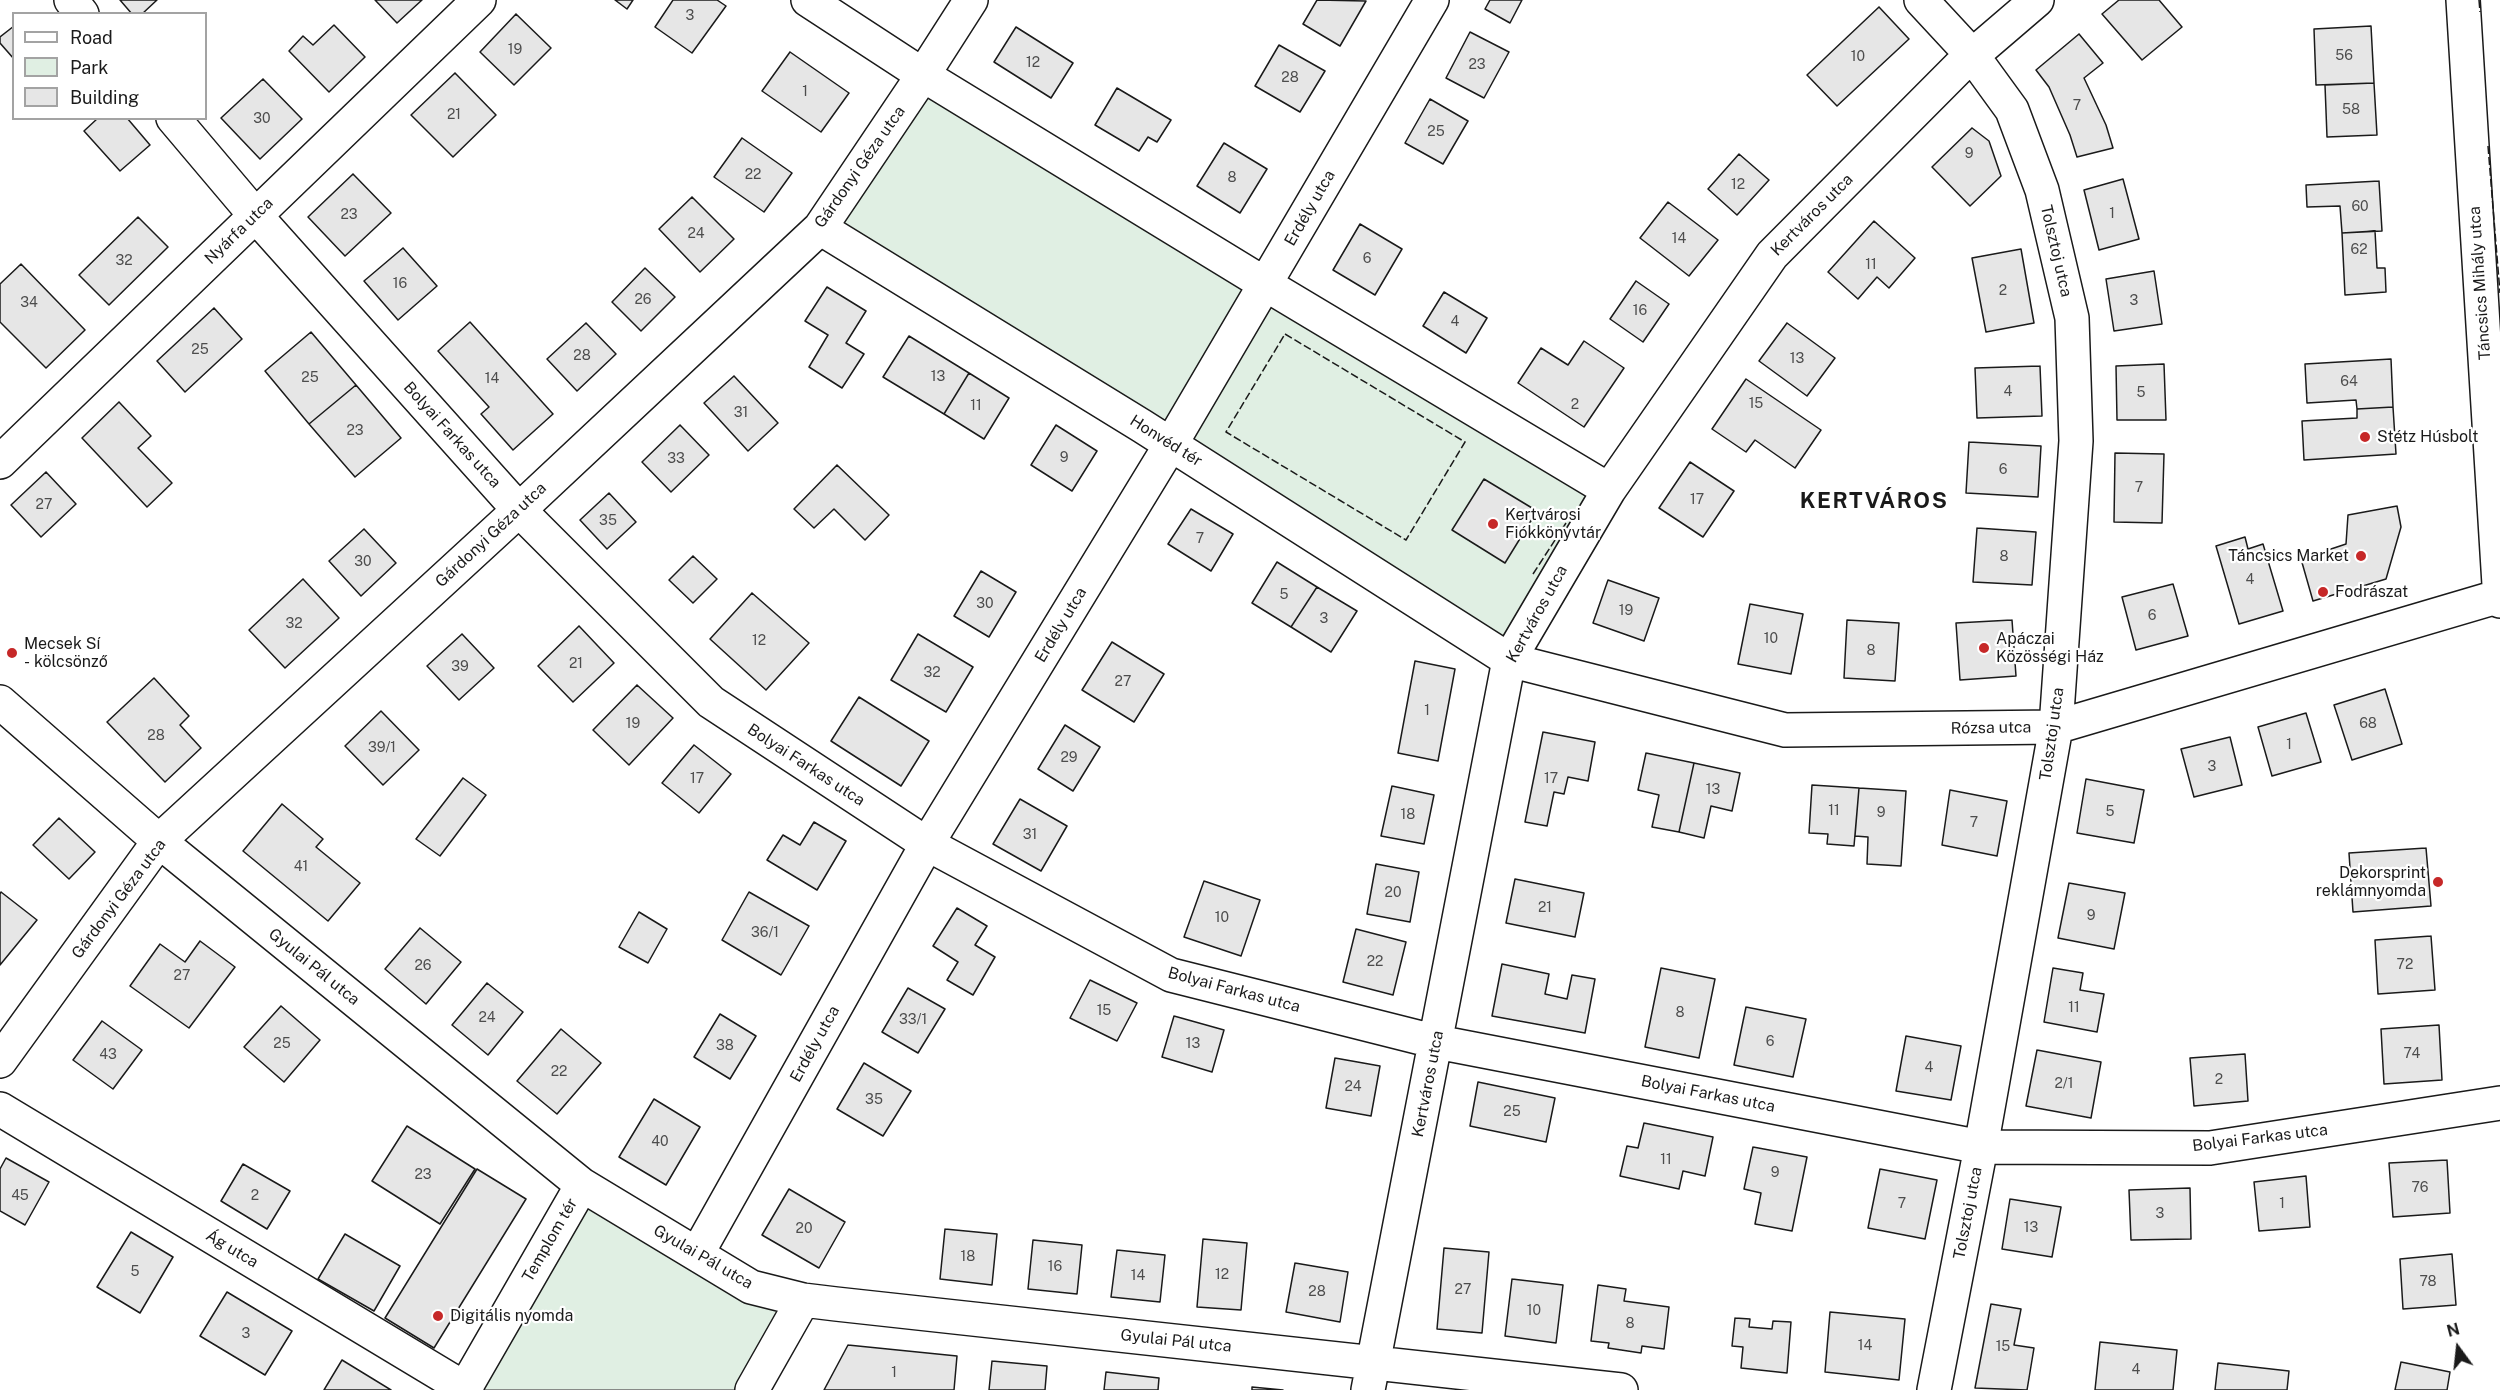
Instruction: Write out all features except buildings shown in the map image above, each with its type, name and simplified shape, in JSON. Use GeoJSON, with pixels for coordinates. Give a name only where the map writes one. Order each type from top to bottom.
{"type":"FeatureCollection","features":[{"type":"Feature","properties":{"kind":"street"},"geometry":{"type":"LineString","coordinates":[[70,0],[80,12]]}},
{"type":"Feature","properties":{"kind":"street","name":"Nyárfa utca"},"geometry":{"type":"LineString","coordinates":[[0,462],[479,0]]}},
{"type":"Feature","properties":{"kind":"street"},"geometry":{"type":"LineString","coordinates":[[808,0],[923,75],[1265,284],[1609,490]]}},
{"type":"Feature","properties":{"kind":"street","name":"Gárdonyi Géza utca"},"geometry":{"type":"LineString","coordinates":[[0,1061],[159,841],[519,510],[820,228],[971,0]]}},
{"type":"Feature","properties":{"kind":"street","name":"Erdély utca"},"geometry":{"type":"LineString","coordinates":[[697,1254],[927,844],[1171,444],[1432,0]]}},
{"type":"Feature","properties":{"kind":"street","name":"Tolsztoj utca"},"geometry":{"type":"LineString","coordinates":[[1921,0],[1972,55],[2012,110],[2042,190],[2072,318],[2076,441],[2056,727],[1981,1147],[1934,1390]]}},
{"type":"Feature","properties":{"kind":"street","name":"Kertváros utca"},"geometry":{"type":"LineString","coordinates":[[1371,1376],[1509,660],[1609,490],[1772,255],[1972,55],[2037,0]]}},
{"type":"Feature","properties":{"kind":"street","name":"Táncsics Mihály utca"},"geometry":{"type":"LineString","coordinates":[[2463,0],[2500,601]]}},
{"type":"Feature","properties":{"kind":"street","name":"Bolyai Farkas utca"},"geometry":{"type":"LineString","coordinates":[[175,120],[255,214],[519,510],[711,702],[927,844],[1171,975],[1437,1042],[1981,1147],[2210,1148],[2500,1103]]}},
{"type":"Feature","properties":{"kind":"street","name":"Honvéd tér"},"geometry":{"type":"LineString","coordinates":[[820,228],[1171,444],[1509,660]]}},
{"type":"Feature","properties":{"kind":"street","name":"Rózsa utca"},"geometry":{"type":"LineString","coordinates":[[1509,660],[1785,730],[2056,727],[2499,577]]}},
{"type":"Feature","properties":{"kind":"street","name":"Gyulai Pál utca"},"geometry":{"type":"LineString","coordinates":[[0,702],[159,841],[582,1185],[751,1287],[803,1300],[1371,1376],[1621,1390]]}},
{"type":"Feature","properties":{"kind":"street","name":"Ág utca"},"geometry":{"type":"LineString","coordinates":[[0,1109],[465,1390]]}},
{"type":"Feature","properties":{"kind":"street","name":"Templom tér"},"geometry":{"type":"LineString","coordinates":[[465,1390],[582,1185]]}},
{"type":"Feature","properties":{"kind":"street"},"geometry":{"type":"LineString","coordinates":[[752,1390],[803,1300]]}},
{"type":"Feature","properties":{"kind":"green space"},"geometry":{"type":"Polygon","coordinates":[[[923,75],[1609,490],[1509,660],[820,228],[923,75]]]}},
{"type":"Feature","properties":{"kind":"green space"},"geometry":{"type":"Polygon","coordinates":[[[582,1185],[803,1300],[752,1390],[467,1390],[582,1185]]]}},
{"type":"Feature","properties":{"kind":"fence"},"geometry":{"type":"LineString","coordinates":[[2479,0],[2480,12]]}},
{"type":"Feature","properties":{"kind":"fence"},"geometry":{"type":"LineString","coordinates":[[2488,146],[2500,293]]}},
{"type":"Feature","properties":{"kind":"fence"},"geometry":{"type":"LineString","coordinates":[[1285,334],[1465,442],[1406,540],[1226,432],[1285,334]]}},
{"type":"Feature","properties":{"kind":"fence"},"geometry":{"type":"LineString","coordinates":[[1533,574],[1566,523]]}},
{"type":"Feature","properties":{"kind":"place","name":"Stétz Húsbolt"},"geometry":{"type":"Point","coordinates":[2365,437]}},
{"type":"Feature","properties":{"kind":"place","name":"Kertvárosi Fiókkönyvtár"},"geometry":{"type":"Point","coordinates":[1493,524]}},
{"type":"Feature","properties":{"kind":"place","name":"Táncsics Market"},"geometry":{"type":"Point","coordinates":[2361,556]}},
{"type":"Feature","properties":{"kind":"place","name":"Fodrászat"},"geometry":{"type":"Point","coordinates":[2323,592]}},
{"type":"Feature","properties":{"kind":"place","name":"Apáczai Közösségi Ház"},"geometry":{"type":"Point","coordinates":[1984,648]}},
{"type":"Feature","properties":{"kind":"place","name":"Mecsek Sí - kölcsönző"},"geometry":{"type":"Point","coordinates":[12,653]}},
{"type":"Feature","properties":{"kind":"place","name":"Dekorsprint reklámnyomda"},"geometry":{"type":"Point","coordinates":[2438,882]}},
{"type":"Feature","properties":{"kind":"place","name":"Digitális nyomda"},"geometry":{"type":"Point","coordinates":[438,1316]}},
{"type":"Feature","properties":{"kind":"district","name":"KERTVÁROS"},"geometry":{"type":"Point","coordinates":[1874,501]}}]}
